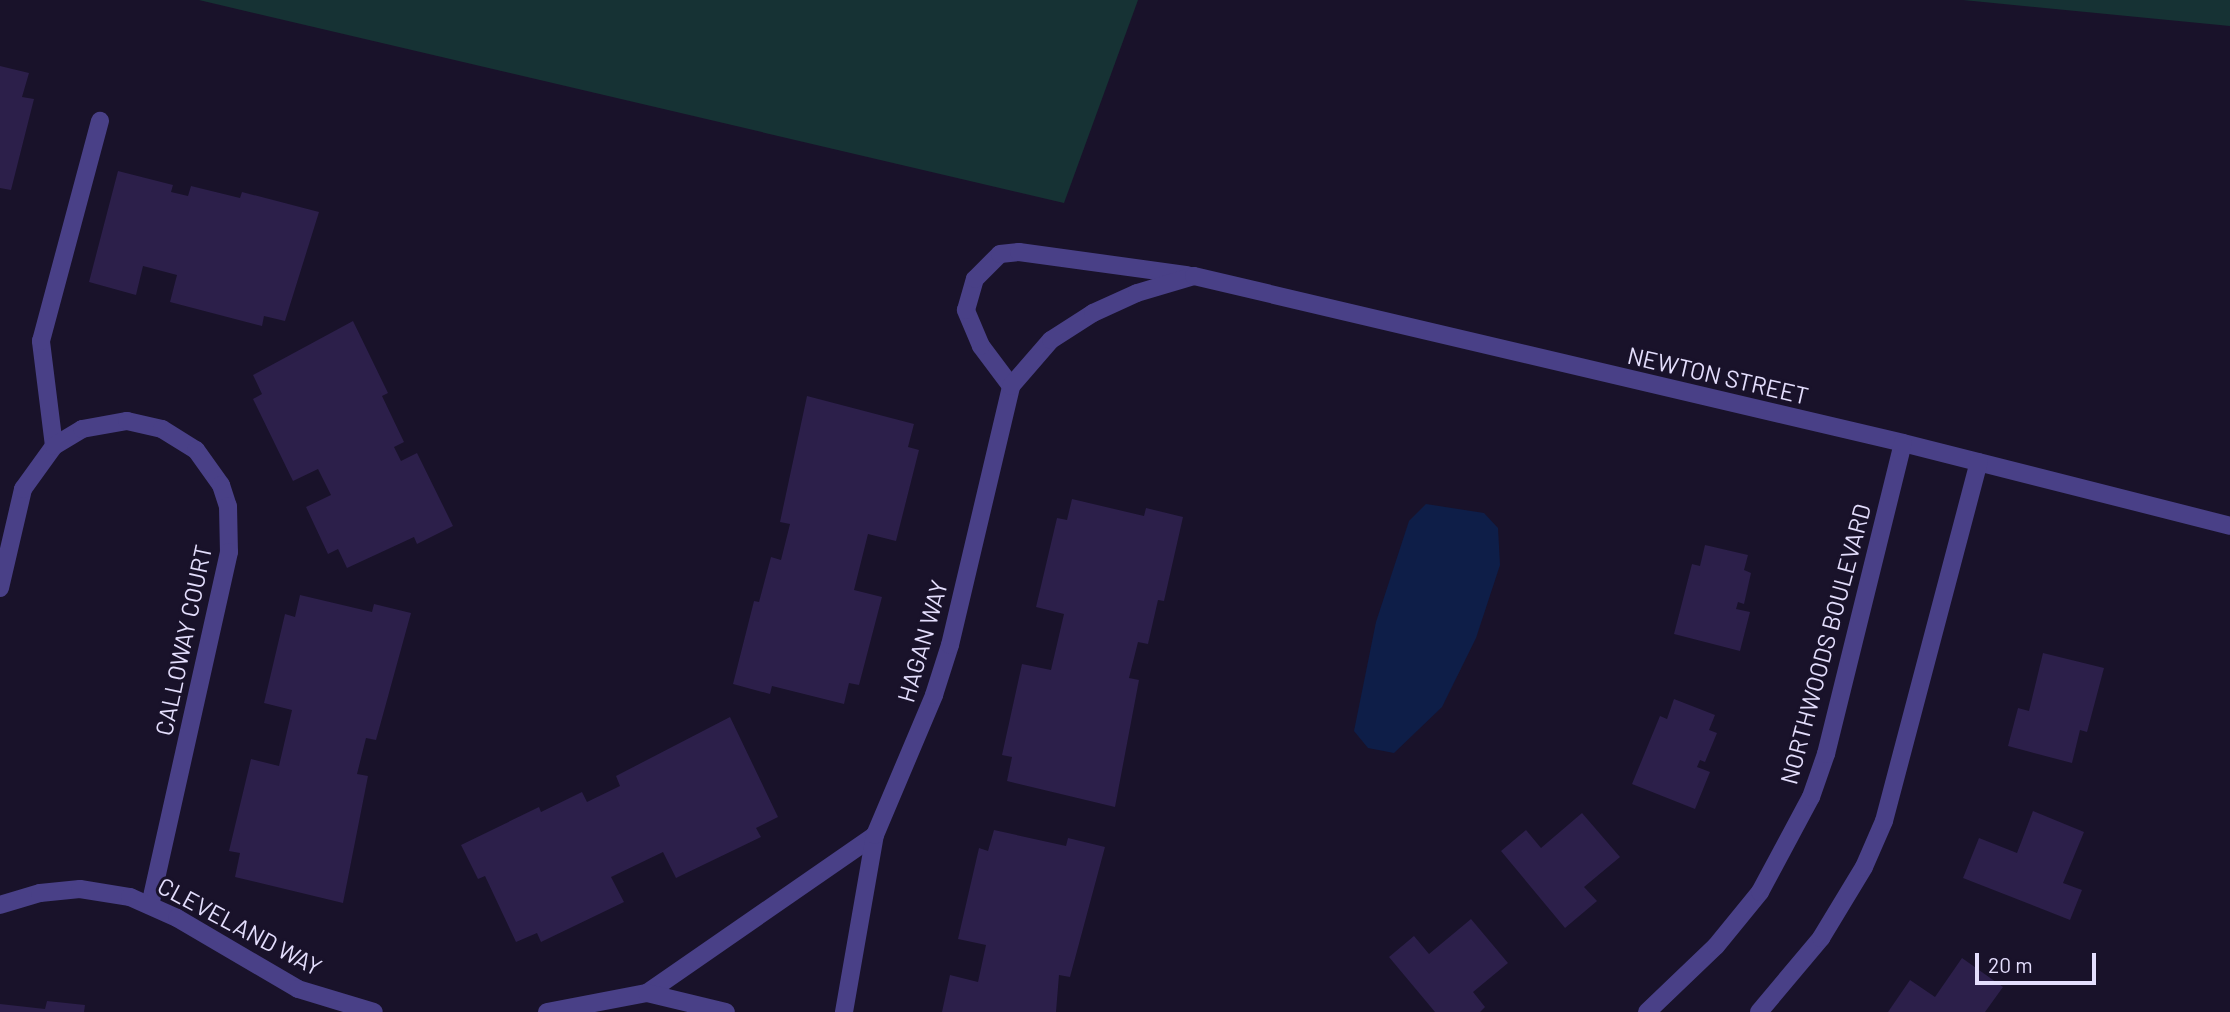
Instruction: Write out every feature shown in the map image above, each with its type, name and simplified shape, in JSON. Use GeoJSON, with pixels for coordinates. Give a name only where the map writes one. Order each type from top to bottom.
{"type":"FeatureCollection","features":[{"type":"Feature","properties":{"kind":"street"},"geometry":{"type":"LineString","coordinates":[[54,446],[41,341],[100,121]]}},
{"type":"Feature","properties":{"kind":"street","name":"NEWTON STREET"},"geometry":{"type":"LineString","coordinates":[[1011,386],[981,346],[966,310],[975,279],[1000,254],[1019,252],[1194,276],[1903,443],[2230,526]]}},
{"type":"Feature","properties":{"kind":"street","name":"HAGAN WAY"},"geometry":{"type":"LineString","coordinates":[[844,1012],[876,835],[930,707],[950,645],[1011,386],[1051,340],[1093,313],[1194,276]]}},
{"type":"Feature","properties":{"kind":"street","name":"CALLOWAY COURT"},"geometry":{"type":"LineString","coordinates":[[0,588],[23,489],[54,446],[82,429],[103,423],[148,424],[178,436],[196,450],[221,485],[228,506],[229,552],[150,905]]}},
{"type":"Feature","properties":{"kind":"street","name":"NORTHWOODS BOULEVARD"},"geometry":{"type":"LineString","coordinates":[[1647,1012],[1716,946],[1760,892],[1811,797],[1826,754],[1903,443]]}},
{"type":"Feature","properties":{"kind":"street"},"geometry":{"type":"LineString","coordinates":[[1759,1012],[1821,938],[1864,867],[1884,821],[1979,462]]}},
{"type":"Feature","properties":{"kind":"street"},"geometry":{"type":"LineString","coordinates":[[547,1012],[647,993],[876,835]]}},
{"type":"Feature","properties":{"kind":"street","name":"CLEVELAND WAY"},"geometry":{"type":"LineString","coordinates":[[0,905],[40,893],[80,889],[150,905],[298,989],[374,1012]]}},
{"type":"Feature","properties":{"kind":"street"},"geometry":{"type":"LineString","coordinates":[[647,993],[726,1012]]}},
{"type":"Feature","properties":{"kind":"green space"},"geometry":{"type":"Polygon","coordinates":[[[199,0],[1138,0],[1064,203],[199,0]]]}},
{"type":"Feature","properties":{"kind":"green space"},"geometry":{"type":"Polygon","coordinates":[[[1963,0],[2230,0],[2230,26],[1963,0]]]}},
{"type":"Feature","properties":{"kind":"water"},"geometry":{"type":"Polygon","coordinates":[[[1426,504],[1484,513],[1498,528],[1500,565],[1476,638],[1442,707],[1394,753],[1368,748],[1354,731],[1376,622],[1409,521],[1426,504]]]}},
{"type":"Feature","properties":{"kind":"building"},"geometry":{"type":"Polygon","coordinates":[[[0,66],[29,73],[22,97],[34,99],[11,190],[0,188],[0,66]]]}},
{"type":"Feature","properties":{"kind":"building"},"geometry":{"type":"Polygon","coordinates":[[[118,171],[173,185],[171,192],[188,196],[191,186],[240,198],[242,192],[319,212],[285,321],[264,316],[262,326],[170,302],[177,275],[143,266],[136,295],[89,282],[118,171]]]}},
{"type":"Feature","properties":{"kind":"building"},"geometry":{"type":"Polygon","coordinates":[[[353,321],[388,393],[382,396],[404,442],[394,447],[401,461],[417,453],[453,526],[417,544],[414,537],[347,568],[338,549],[328,554],[306,507],[331,495],[318,469],[293,481],[253,399],[262,394],[253,375],[353,321]]]}},
{"type":"Feature","properties":{"kind":"building"},"geometry":{"type":"Polygon","coordinates":[[[807,396],[914,424],[908,447],[919,450],[896,541],[868,534],[854,590],[882,597],[859,685],[849,683],[844,704],[772,686],[770,694],[733,684],[754,601],[759,602],[771,557],[781,560],[790,524],[780,522],[807,396]]]}},
{"type":"Feature","properties":{"kind":"building"},"geometry":{"type":"Polygon","coordinates":[[[1072,499],[1144,516],[1146,508],[1183,517],[1164,601],[1158,600],[1148,644],[1138,642],[1129,678],[1139,680],[1115,807],[1007,781],[1012,757],[1002,755],[1022,664],[1051,670],[1064,614],[1036,607],[1057,518],[1067,520],[1072,499]]]}},
{"type":"Feature","properties":{"kind":"building"},"geometry":{"type":"Polygon","coordinates":[[[1705,545],[1748,555],[1744,570],[1751,573],[1744,604],[1738,602],[1736,609],[1750,612],[1740,651],[1674,634],[1692,564],[1700,566],[1705,545]]]}},
{"type":"Feature","properties":{"kind":"building"},"geometry":{"type":"Polygon","coordinates":[[[300,595],[372,612],[374,604],[411,613],[376,740],[366,738],[357,774],[368,776],[343,903],[235,877],[240,853],[229,851],[251,759],[279,766],[292,710],[264,703],[285,614],[295,617],[300,595]]]}},
{"type":"Feature","properties":{"kind":"building"},"geometry":{"type":"Polygon","coordinates":[[[2043,653],[2104,668],[2087,732],[2080,730],[2072,763],[2008,746],[2018,708],[2029,711],[2043,653]]]}},
{"type":"Feature","properties":{"kind":"building"},"geometry":{"type":"Polygon","coordinates":[[[1674,699],[1715,715],[1709,730],[1717,733],[1705,762],[1700,760],[1697,767],[1710,772],[1695,809],[1632,784],[1660,716],[1667,719],[1674,699]]]}},
{"type":"Feature","properties":{"kind":"building"},"geometry":{"type":"Polygon","coordinates":[[[730,717],[778,817],[756,828],[761,837],[676,878],[663,852],[611,877],[624,902],[541,942],[537,933],[516,942],[485,876],[478,879],[461,845],[539,807],[541,812],[582,792],[587,802],[620,786],[616,776],[730,717]]]}},
{"type":"Feature","properties":{"kind":"building"},"geometry":{"type":"Polygon","coordinates":[[[2033,811],[2084,832],[2063,883],[2082,890],[2070,920],[1963,878],[1979,838],[2017,853],[2033,811]]]}},
{"type":"Feature","properties":{"kind":"building"},"geometry":{"type":"Polygon","coordinates":[[[1582,813],[1620,857],[1584,887],[1597,901],[1565,928],[1501,851],[1526,830],[1541,848],[1582,813]]]}},
{"type":"Feature","properties":{"kind":"building"},"geometry":{"type":"Polygon","coordinates":[[[994,830],[1066,846],[1068,838],[1105,847],[1070,977],[1059,975],[1056,1012],[942,1012],[950,975],[978,982],[986,945],[958,939],[979,848],[988,851],[994,830]]]}},
{"type":"Feature","properties":{"kind":"building"},"geometry":{"type":"Polygon","coordinates":[[[1471,919],[1508,963],[1473,992],[1485,1007],[1480,1012],[1435,1012],[1389,957],[1414,936],[1429,954],[1471,919]]]}},
{"type":"Feature","properties":{"kind":"building"},"geometry":{"type":"Polygon","coordinates":[[[1962,958],[2003,987],[1985,1012],[1888,1012],[1910,980],[1935,997],[1962,958]]]}},
{"type":"Feature","properties":{"kind":"building"},"geometry":{"type":"Polygon","coordinates":[[[47,1001],[85,1005],[84,1012],[0,1012],[0,1004],[45,1009],[47,1001]]]}}]}
